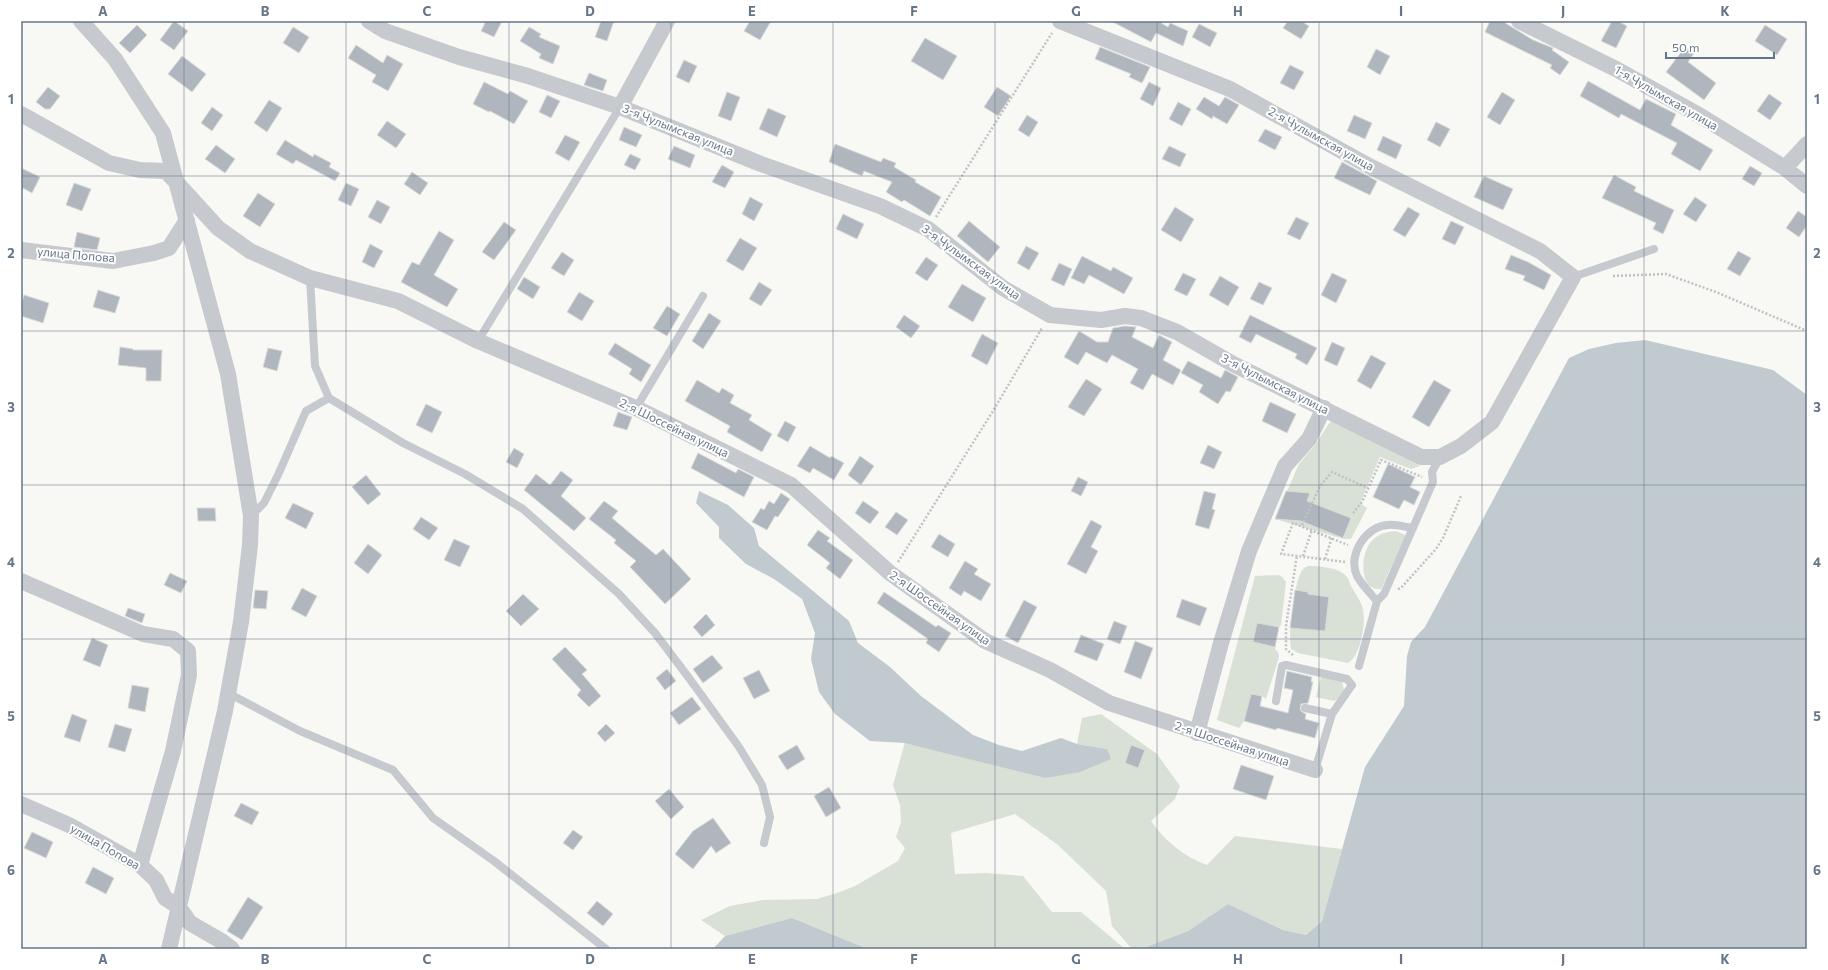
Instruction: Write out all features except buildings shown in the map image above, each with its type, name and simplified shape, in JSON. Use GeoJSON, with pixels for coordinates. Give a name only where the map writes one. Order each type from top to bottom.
{"type":"FeatureCollection","features":[{"type":"Feature","properties":{"kind":"street"},"geometry":{"type":"LineString","coordinates":[[81,21],[115,58],[163,133],[228,374],[251,516],[250,545],[240,622],[228,693],[168,949]]}},
{"type":"Feature","properties":{"kind":"street","name":"3-я Чулымская улица"},"geometry":{"type":"LineString","coordinates":[[369,21],[384,31],[459,57],[528,76],[620,107],[761,164],[880,206],[928,229],[1003,288],[1050,315],[1101,320],[1125,316],[1141,318],[1178,332],[1233,364],[1421,457],[1440,457],[1461,446],[1492,422],[1573,277]]}},
{"type":"Feature","properties":{"kind":"street"},"geometry":{"type":"LineString","coordinates":[[620,107],[667,21]]}},
{"type":"Feature","properties":{"kind":"street","name":"1-я Чулымская улица"},"geometry":{"type":"LineString","coordinates":[[1519,21],[1616,69],[1699,115],[1785,168],[1807,186]]}},
{"type":"Feature","properties":{"kind":"street","name":"2-я Чулымская улица"},"geometry":{"type":"LineString","coordinates":[[1058,24],[1230,89],[1369,166],[1540,251],[1573,277]]}},
{"type":"Feature","properties":{"kind":"street","name":"2-я Шоссейная улица"},"geometry":{"type":"LineString","coordinates":[[21,114],[109,163],[140,170],[166,171],[218,228],[250,251],[310,278],[398,301],[478,341],[636,408],[791,485],[890,574],[985,641],[1050,670],[1109,703],[1197,733],[1315,770]]}},
{"type":"Feature","properties":{"kind":"street"},"geometry":{"type":"LineString","coordinates":[[1785,168],[1807,144]]}},
{"type":"Feature","properties":{"kind":"street","name":"улица Попова"},"geometry":{"type":"LineString","coordinates":[[21,250],[114,261],[154,253],[169,248],[187,220]]}},
{"type":"Feature","properties":{"kind":"street"},"geometry":{"type":"LineString","coordinates":[[1197,733],[1221,643],[1249,551],[1285,466],[1308,438],[1324,408]]}},
{"type":"Feature","properties":{"kind":"street"},"geometry":{"type":"LineString","coordinates":[[21,581],[143,634],[173,639],[188,651],[189,675],[173,751],[140,864]]}},
{"type":"Feature","properties":{"kind":"street","name":"улица Попова"},"geometry":{"type":"LineString","coordinates":[[21,804],[69,825],[140,864],[156,880],[165,898],[179,907],[190,923],[223,942],[232,949]]}},
{"type":"Feature","properties":{"kind":"lane"},"geometry":{"type":"LineString","coordinates":[[478,341],[620,107]]}},
{"type":"Feature","properties":{"kind":"lane"},"geometry":{"type":"LineString","coordinates":[[1573,277],[1654,249]]}},
{"type":"Feature","properties":{"kind":"lane"},"geometry":{"type":"LineString","coordinates":[[310,278],[315,366],[329,398],[403,443],[465,474],[523,510],[619,594],[655,633],[740,747],[762,785],[770,817],[764,843]]}},
{"type":"Feature","properties":{"kind":"lane"},"geometry":{"type":"LineString","coordinates":[[636,408],[702,296]]}},
{"type":"Feature","properties":{"kind":"lane"},"geometry":{"type":"LineString","coordinates":[[251,516],[264,504],[306,411],[329,398]]}},
{"type":"Feature","properties":{"kind":"lane"},"geometry":{"type":"LineString","coordinates":[[1359,666],[1377,601],[1384,594],[1413,528],[1433,482],[1432,472],[1440,457]]}},
{"type":"Feature","properties":{"kind":"lane"},"geometry":{"type":"LineString","coordinates":[[1377,601],[1357,575],[1355,564],[1357,549],[1364,538],[1374,528],[1388,525],[1413,528]]}},
{"type":"Feature","properties":{"kind":"lane"},"geometry":{"type":"LineString","coordinates":[[1276,701],[1282,666],[1286,665],[1347,679],[1352,685],[1332,714],[1315,770]]}},
{"type":"Feature","properties":{"kind":"lane"},"geometry":{"type":"LineString","coordinates":[[228,693],[300,731],[393,770],[433,818],[494,861],[606,949]]}},
{"type":"Feature","properties":{"kind":"lane"},"geometry":{"type":"LineString","coordinates":[[1306,708],[1332,714]]}},
{"type":"Feature","properties":{"kind":"path"},"geometry":{"type":"LineString","coordinates":[[928,229],[1058,24]]}},
{"type":"Feature","properties":{"kind":"path"},"geometry":{"type":"LineString","coordinates":[[1605,276],[1666,274],[1716,292],[1807,331]]}},
{"type":"Feature","properties":{"kind":"path"},"geometry":{"type":"LineString","coordinates":[[890,574],[993,411],[1050,315]]}},
{"type":"Feature","properties":{"kind":"path"},"geometry":{"type":"LineString","coordinates":[[1353,513],[1362,502],[1381,460],[1433,482]]}},
{"type":"Feature","properties":{"kind":"path"},"geometry":{"type":"LineString","coordinates":[[1302,526],[1320,486],[1332,472],[1368,488]]}},
{"type":"Feature","properties":{"kind":"path"},"geometry":{"type":"LineString","coordinates":[[1384,594],[1401,588],[1436,549],[1443,538],[1461,496]]}},
{"type":"Feature","properties":{"kind":"path"},"geometry":{"type":"LineString","coordinates":[[1355,564],[1281,554],[1293,523],[1332,537],[1357,549]]}},
{"type":"Feature","properties":{"kind":"path"},"geometry":{"type":"LineString","coordinates":[[1303,556],[1312,530]]}},
{"type":"Feature","properties":{"kind":"path"},"geometry":{"type":"LineString","coordinates":[[1325,559],[1332,537]]}},
{"type":"Feature","properties":{"kind":"path"},"geometry":{"type":"LineString","coordinates":[[1294,656],[1286,650],[1286,626],[1297,556]]}},
{"type":"Feature","properties":{"kind":"shaded area"},"geometry":{"type":"Polygon","coordinates":[[[1645,340],[1773,370],[1807,395],[1807,949],[1141,949],[1188,931],[1228,904],[1283,930],[1306,935],[1322,921],[1365,767],[1404,706],[1407,656],[1411,642],[1425,627],[1569,358],[1589,349],[1616,343],[1645,340]]]}},
{"type":"Feature","properties":{"kind":"shaded area"},"geometry":{"type":"Polygon","coordinates":[[[1332,419],[1420,466],[1411,469],[1380,457],[1360,503],[1367,508],[1351,539],[1344,539],[1275,519],[1299,464],[1315,445],[1332,419]]]}},
{"type":"Feature","properties":{"kind":"shaded area"},"geometry":{"type":"Polygon","coordinates":[[[699,491],[728,505],[754,528],[759,546],[849,621],[858,643],[890,667],[921,696],[973,735],[999,745],[1022,751],[1061,738],[1077,744],[1107,749],[1111,759],[1080,772],[1045,778],[905,743],[870,741],[835,714],[819,692],[811,659],[815,633],[802,599],[774,579],[746,564],[719,538],[719,527],[696,503],[699,491]]]}},
{"type":"Feature","properties":{"kind":"shaded area"},"geometry":{"type":"Polygon","coordinates":[[[1395,531],[1406,535],[1381,589],[1373,588],[1368,584],[1363,569],[1366,551],[1370,543],[1377,536],[1395,531]]]}},
{"type":"Feature","properties":{"kind":"shaded area"},"geometry":{"type":"Polygon","coordinates":[[[1308,566],[1332,568],[1344,574],[1362,606],[1364,620],[1362,637],[1353,659],[1348,663],[1298,653],[1291,649],[1290,632],[1294,595],[1300,575],[1303,569],[1308,566]]]}},
{"type":"Feature","properties":{"kind":"shaded area"},"geometry":{"type":"Polygon","coordinates":[[[1279,575],[1286,582],[1281,625],[1279,627],[1275,649],[1278,652],[1279,657],[1266,699],[1262,696],[1251,694],[1244,721],[1239,728],[1217,720],[1255,576],[1279,575]]]}},
{"type":"Feature","properties":{"kind":"shaded area"},"geometry":{"type":"Polygon","coordinates":[[[1321,676],[1342,682],[1344,690],[1341,697],[1334,701],[1316,697],[1321,676]]]}},
{"type":"Feature","properties":{"kind":"shaded area"},"geometry":{"type":"Polygon","coordinates":[[[1101,714],[1157,754],[1180,786],[1175,799],[1151,821],[1169,842],[1190,857],[1207,865],[1235,836],[1342,849],[1322,921],[1306,935],[1283,930],[1228,904],[1188,931],[1141,949],[1132,949],[1112,926],[1106,891],[1058,845],[1015,814],[951,833],[955,874],[986,873],[1023,876],[1052,912],[1081,912],[1125,949],[868,949],[792,918],[725,936],[701,920],[730,906],[763,900],[817,899],[855,886],[898,861],[905,848],[896,837],[901,822],[900,805],[893,785],[905,742],[1045,778],[1107,749],[1077,744],[1082,718],[1101,714]]]}},
{"type":"Feature","properties":{"kind":"shaded area"},"geometry":{"type":"Polygon","coordinates":[[[792,918],[868,949],[713,949],[725,936],[792,918]]]}}]}
